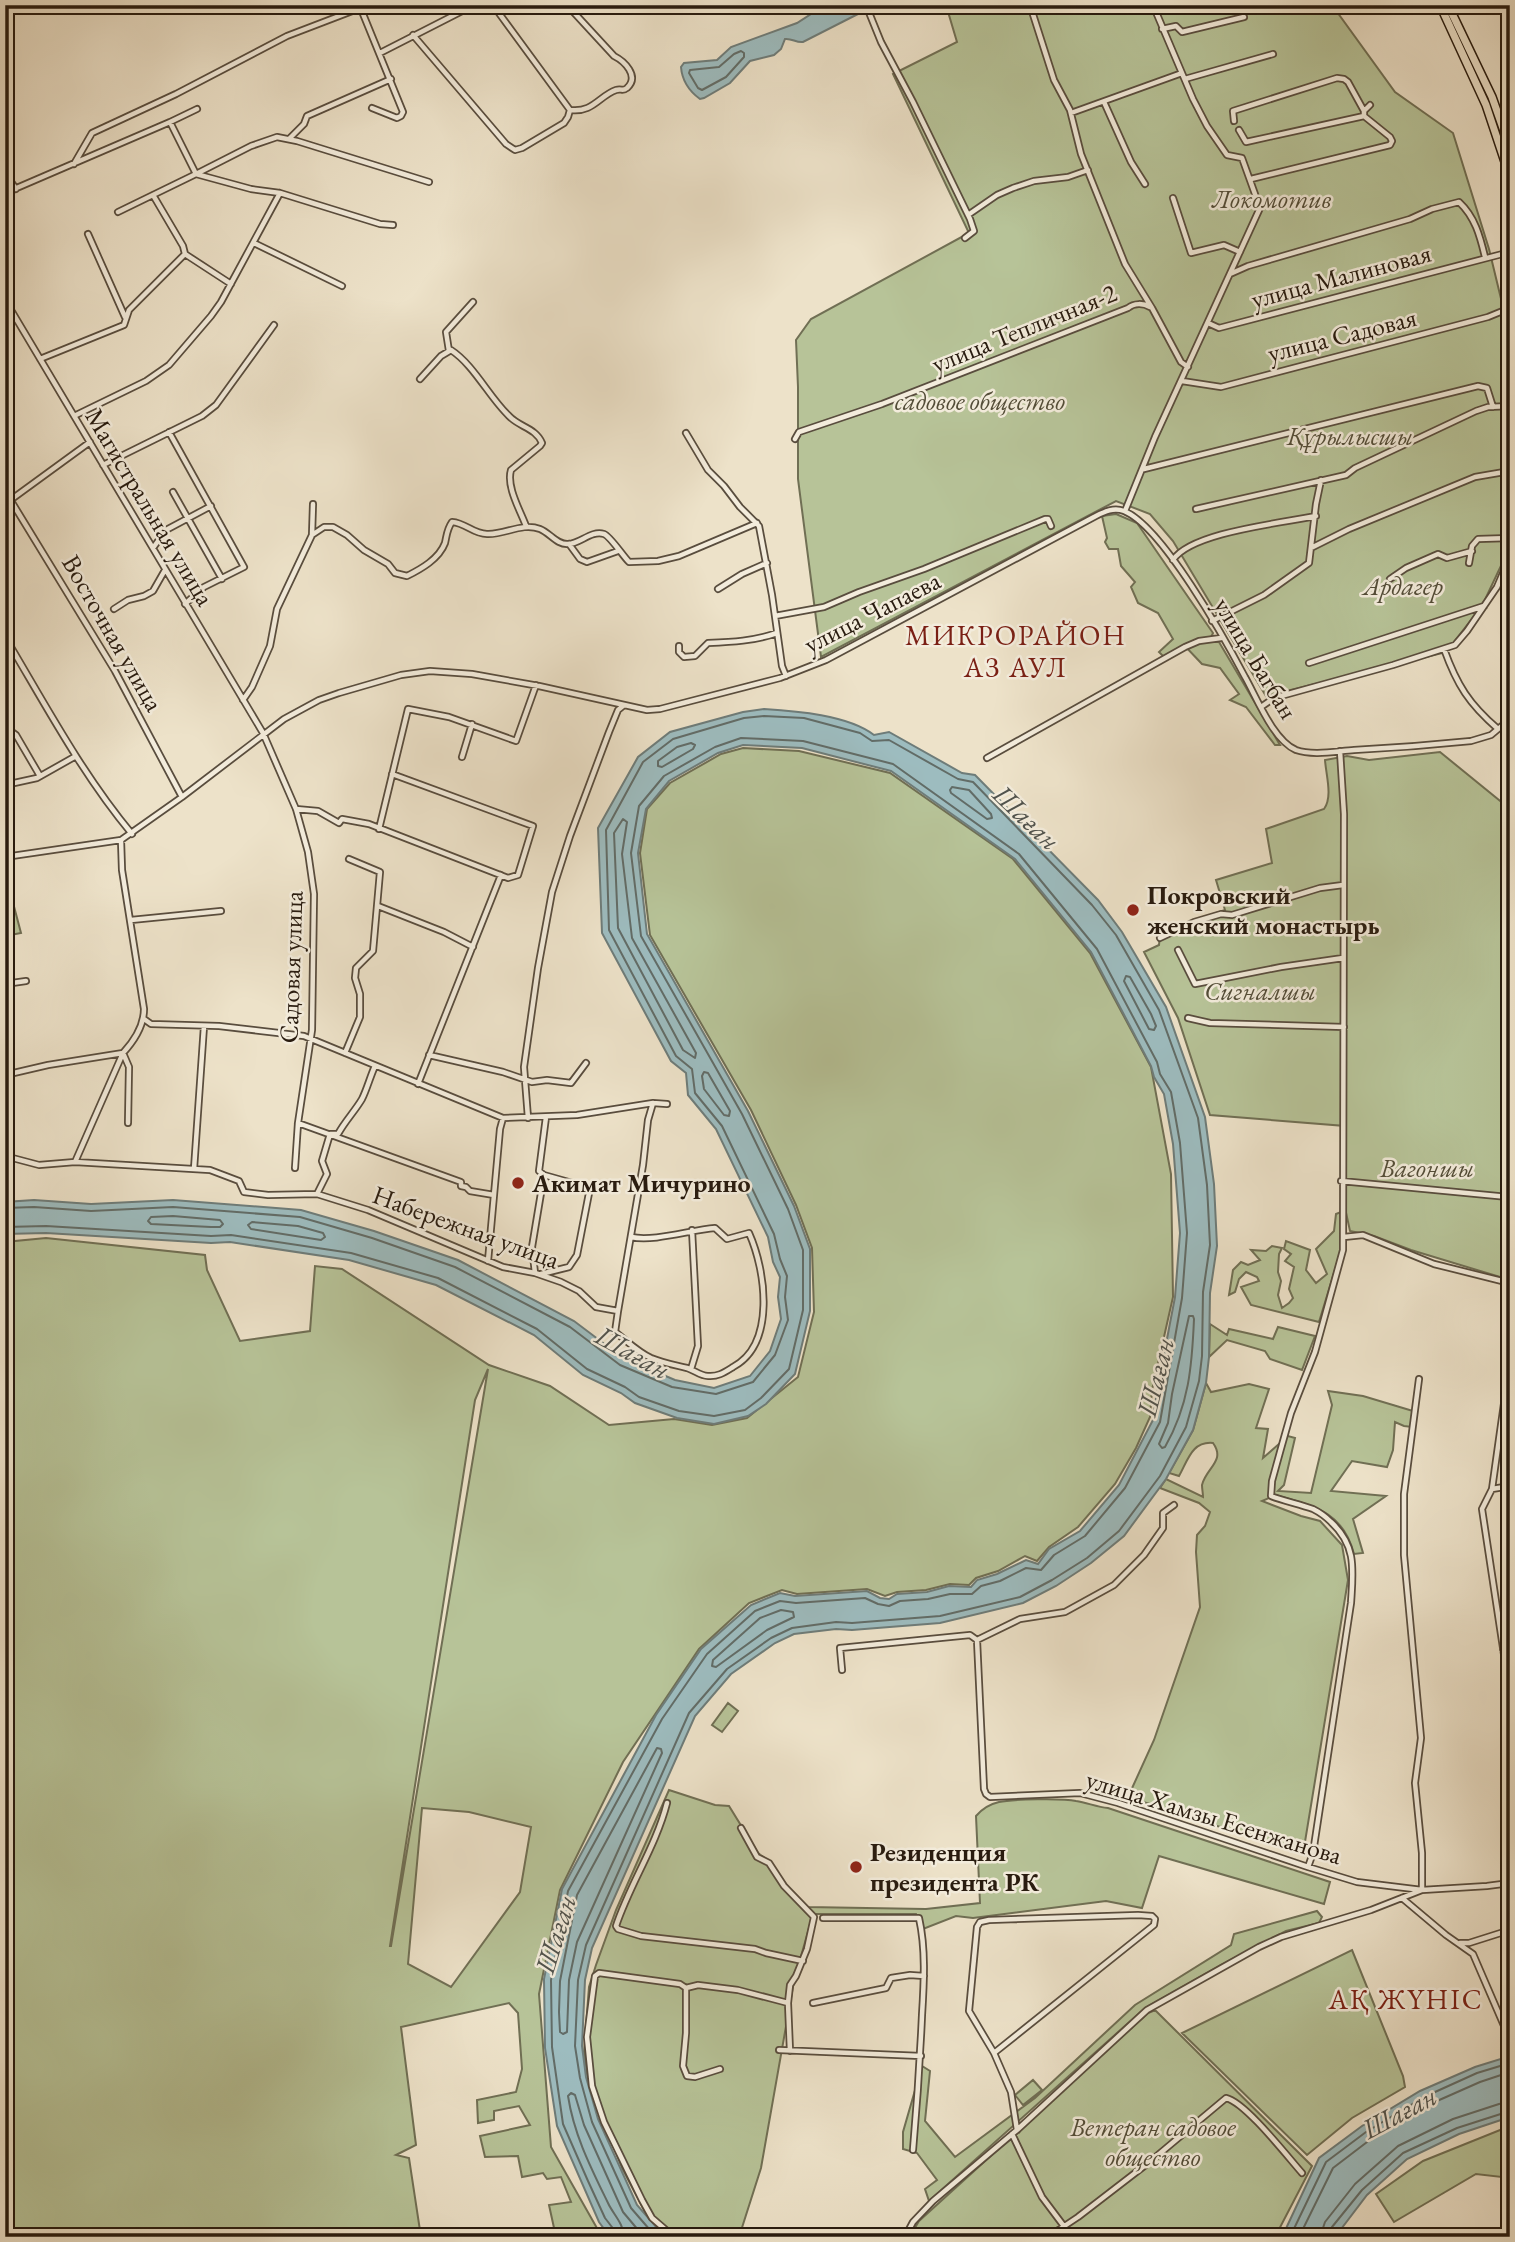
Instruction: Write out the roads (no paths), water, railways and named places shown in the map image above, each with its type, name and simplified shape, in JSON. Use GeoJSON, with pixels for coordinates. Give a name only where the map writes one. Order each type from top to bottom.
{"type":"FeatureCollection","features":[{"type":"Feature","properties":{"kind":"highway"},"geometry":{"type":"LineString","coordinates":[[1440,5],[1489,112],[1510,177]]}},
{"type":"Feature","properties":{"kind":"highway"},"geometry":{"type":"LineString","coordinates":[[1448,5],[1492,97],[1510,148]]}},
{"type":"Feature","properties":{"kind":"street"},"geometry":{"type":"LineString","coordinates":[[74,164],[92,133],[176,94],[287,36],[368,5]]}},
{"type":"Feature","properties":{"kind":"street"},"geometry":{"type":"LineString","coordinates":[[380,53],[474,5]]}},
{"type":"Feature","properties":{"kind":"street"},"geometry":{"type":"LineString","coordinates":[[493,5],[570,110],[579,111],[629,86],[631,74],[622,60],[614,56],[567,5]]}},
{"type":"Feature","properties":{"kind":"street"},"geometry":{"type":"LineString","coordinates":[[866,5],[881,42],[968,215],[974,231],[965,238]]}},
{"type":"Feature","properties":{"kind":"street"},"geometry":{"type":"LineString","coordinates":[[1030,5],[1054,80],[1071,113],[1082,154],[1125,264],[1181,362],[1188,367]]}},
{"type":"Feature","properties":{"kind":"street"},"geometry":{"type":"LineString","coordinates":[[1125,512],[1260,208],[1242,158],[1227,155],[1207,126],[1153,5]]}},
{"type":"Feature","properties":{"kind":"street"},"geometry":{"type":"LineString","coordinates":[[361,9],[403,108],[401,116],[397,118],[372,108]]}},
{"type":"Feature","properties":{"kind":"street"},"geometry":{"type":"LineString","coordinates":[[1162,29],[1177,26],[1182,32],[1244,17]]}},
{"type":"Feature","properties":{"kind":"street"},"geometry":{"type":"LineString","coordinates":[[413,35],[506,145],[515,150],[564,123],[570,110]]}},
{"type":"Feature","properties":{"kind":"street"},"geometry":{"type":"LineString","coordinates":[[1071,113],[1184,76],[1273,54]]}},
{"type":"Feature","properties":{"kind":"street"},"geometry":{"type":"LineString","coordinates":[[1234,121],[1233,111],[1337,78],[1348,82],[1364,113],[1392,141],[1390,145],[1251,179]]}},
{"type":"Feature","properties":{"kind":"street"},"geometry":{"type":"LineString","coordinates":[[289,139],[304,124],[307,116],[391,79]]}},
{"type":"Feature","properties":{"kind":"street"},"geometry":{"type":"LineString","coordinates":[[1104,102],[1131,162],[1145,184]]}},
{"type":"Feature","properties":{"kind":"street"},"geometry":{"type":"LineString","coordinates":[[1239,130],[1246,142],[1364,113],[1370,105]]}},
{"type":"Feature","properties":{"kind":"street"},"geometry":{"type":"LineString","coordinates":[[5,193],[197,109]]}},
{"type":"Feature","properties":{"kind":"street"},"geometry":{"type":"LineString","coordinates":[[170,122],[196,174],[251,189],[280,193],[380,224],[393,225]]}},
{"type":"Feature","properties":{"kind":"street"},"geometry":{"type":"LineString","coordinates":[[118,212],[251,146],[277,137],[429,182]]}},
{"type":"Feature","properties":{"kind":"street"},"geometry":{"type":"LineString","coordinates":[[968,215],[997,195],[1013,188],[1034,181],[1068,177],[1088,170]]}},
{"type":"Feature","properties":{"kind":"street"},"geometry":{"type":"LineString","coordinates":[[5,173],[16,189]]}},
{"type":"Feature","properties":{"kind":"street"},"geometry":{"type":"LineString","coordinates":[[74,416],[146,381],[169,365],[211,316],[280,193]]}},
{"type":"Feature","properties":{"kind":"street"},"geometry":{"type":"LineString","coordinates":[[153,195],[185,254],[231,284]]}},
{"type":"Feature","properties":{"kind":"street"},"geometry":{"type":"LineString","coordinates":[[1173,198],[1191,253],[1224,245],[1240,252]]}},
{"type":"Feature","properties":{"kind":"street"},"geometry":{"type":"LineString","coordinates":[[1230,274],[1248,266],[1410,219],[1432,208],[1459,202],[1480,235],[1485,257]]}},
{"type":"Feature","properties":{"kind":"street"},"geometry":{"type":"LineString","coordinates":[[88,234],[125,317]]}},
{"type":"Feature","properties":{"kind":"street"},"geometry":{"type":"LineString","coordinates":[[254,243],[342,286]]}},
{"type":"Feature","properties":{"kind":"street","name":"улица Малиновая"},"geometry":{"type":"LineString","coordinates":[[1208,323],[1219,328],[1510,252]]}},
{"type":"Feature","properties":{"kind":"street"},"geometry":{"type":"LineString","coordinates":[[40,359],[124,325],[128,310],[185,254]]}},
{"type":"Feature","properties":{"kind":"street","name":"Магистральная улица"},"geometry":{"type":"LineString","coordinates":[[5,300],[263,733]]}},
{"type":"Feature","properties":{"kind":"street"},"geometry":{"type":"LineString","coordinates":[[449,351],[446,332],[473,302]]}},
{"type":"Feature","properties":{"kind":"street","name":"улица Тепличная-2"},"geometry":{"type":"LineString","coordinates":[[795,439],[799,432],[882,404],[1132,305],[1145,304],[1152,308]]}},
{"type":"Feature","properties":{"kind":"street","name":"улица Садовая"},"geometry":{"type":"LineString","coordinates":[[1182,381],[1221,387],[1500,314],[1510,308]]}},
{"type":"Feature","properties":{"kind":"street"},"geometry":{"type":"LineString","coordinates":[[103,465],[202,416],[216,405],[274,325]]}},
{"type":"Feature","properties":{"kind":"street"},"geometry":{"type":"LineString","coordinates":[[420,379],[449,351]]}},
{"type":"Feature","properties":{"kind":"street"},"geometry":{"type":"LineString","coordinates":[[449,351],[455,353],[510,418],[541,438],[540,446],[511,470],[509,475],[526,526]]}},
{"type":"Feature","properties":{"kind":"street"},"geometry":{"type":"LineString","coordinates":[[1143,470],[1478,386],[1487,388],[1493,407]]}},
{"type":"Feature","properties":{"kind":"street"},"geometry":{"type":"LineString","coordinates":[[1196,509],[1346,475],[1355,468],[1476,411],[1510,406]]}},
{"type":"Feature","properties":{"kind":"street"},"geometry":{"type":"LineString","coordinates":[[169,432],[244,567],[204,586],[185,604]]}},
{"type":"Feature","properties":{"kind":"street"},"geometry":{"type":"LineString","coordinates":[[686,433],[708,470],[757,523],[767,564],[782,666],[786,676]]}},
{"type":"Feature","properties":{"kind":"street"},"geometry":{"type":"LineString","coordinates":[[5,504],[90,442]]}},
{"type":"Feature","properties":{"kind":"street"},"geometry":{"type":"LineString","coordinates":[[1311,548],[1349,529],[1475,477],[1510,471]]}},
{"type":"Feature","properties":{"kind":"street"},"geometry":{"type":"LineString","coordinates":[[1212,621],[1264,595],[1309,563],[1321,480]]}},
{"type":"Feature","properties":{"kind":"street","name":"Восточная улица"},"geometry":{"type":"LineString","coordinates":[[5,491],[115,671],[182,797]]}},
{"type":"Feature","properties":{"kind":"street"},"geometry":{"type":"LineString","coordinates":[[173,492],[222,579]]}},
{"type":"Feature","properties":{"kind":"street"},"geometry":{"type":"LineString","coordinates":[[243,700],[252,687],[270,646],[277,609],[312,535],[313,504]]}},
{"type":"Feature","properties":{"kind":"street"},"geometry":{"type":"LineString","coordinates":[[153,549],[166,530],[211,506]]}},
{"type":"Feature","properties":{"kind":"street","name":"улица Чапаева"},"geometry":{"type":"LineString","coordinates":[[121,840],[182,797],[263,733],[292,714],[319,701],[401,675],[430,671],[455,672],[536,685],[647,710],[660,709],[786,676],[826,660],[1104,512],[1125,512]]}},
{"type":"Feature","properties":{"kind":"street","name":"улица Багбан"},"geometry":{"type":"LineString","coordinates":[[1125,512],[1138,518],[1150,529],[1174,560],[1261,707],[1281,737],[1296,750],[1340,751],[1471,741],[1492,735],[1510,719]]}},
{"type":"Feature","properties":{"kind":"street"},"geometry":{"type":"LineString","coordinates":[[1174,560],[1192,544],[1214,536],[1316,516]]}},
{"type":"Feature","properties":{"kind":"street"},"geometry":{"type":"LineString","coordinates":[[775,616],[824,607],[1045,519],[1048,519],[1051,526]]}},
{"type":"Feature","properties":{"kind":"street"},"geometry":{"type":"LineString","coordinates":[[312,535],[324,527],[333,527],[388,564],[395,573],[407,576],[421,569],[439,554],[447,528],[452,522],[461,522],[472,531],[484,534],[501,534],[526,526],[540,529],[560,543],[569,544],[594,534],[604,534],[629,562],[657,561],[679,556],[757,523]]}},
{"type":"Feature","properties":{"kind":"street"},"geometry":{"type":"LineString","coordinates":[[1469,563],[1472,546],[1478,539],[1510,538]]}},
{"type":"Feature","properties":{"kind":"street"},"geometry":{"type":"LineString","coordinates":[[569,544],[580,559],[587,562],[618,551]]}},
{"type":"Feature","properties":{"kind":"street"},"geometry":{"type":"LineString","coordinates":[[1261,707],[1281,696],[1455,645],[1497,587],[1510,549]]}},
{"type":"Feature","properties":{"kind":"street"},"geometry":{"type":"LineString","coordinates":[[1390,579],[1406,568],[1438,554],[1447,558],[1472,551]]}},
{"type":"Feature","properties":{"kind":"street"},"geometry":{"type":"LineString","coordinates":[[718,589],[742,573],[767,564]]}},
{"type":"Feature","properties":{"kind":"street"},"geometry":{"type":"LineString","coordinates":[[114,608],[153,591],[165,570]]}},
{"type":"Feature","properties":{"kind":"street"},"geometry":{"type":"LineString","coordinates":[[1309,663],[1484,606]]}},
{"type":"Feature","properties":{"kind":"street"},"geometry":{"type":"LineString","coordinates":[[679,646],[679,652],[684,657],[695,656],[708,643],[750,640],[777,633]]}},
{"type":"Feature","properties":{"kind":"street"},"geometry":{"type":"LineString","coordinates":[[5,637],[76,756],[115,814],[132,834]]}},
{"type":"Feature","properties":{"kind":"street"},"geometry":{"type":"LineString","coordinates":[[987,758],[1185,647],[1207,639],[1222,638]]}},
{"type":"Feature","properties":{"kind":"street"},"geometry":{"type":"LineString","coordinates":[[1444,649],[1459,686],[1484,717],[1499,729]]}},
{"type":"Feature","properties":{"kind":"street"},"geometry":{"type":"LineString","coordinates":[[380,829],[408,709],[472,724],[516,741],[536,685]]}},
{"type":"Feature","properties":{"kind":"street"},"geometry":{"type":"LineString","coordinates":[[528,1118],[524,1067],[552,892],[612,725],[623,705]]}},
{"type":"Feature","properties":{"kind":"street"},"geometry":{"type":"LineString","coordinates":[[462,757],[472,724]]}},
{"type":"Feature","properties":{"kind":"street"},"geometry":{"type":"LineString","coordinates":[[5,734],[12,732],[16,735],[40,776]]}},
{"type":"Feature","properties":{"kind":"street","name":"Садовая улица"},"geometry":{"type":"LineString","coordinates":[[263,733],[296,809],[308,852],[316,913],[311,1039],[298,1123],[295,1168]]}},
{"type":"Feature","properties":{"kind":"street"},"geometry":{"type":"LineString","coordinates":[[1308,1867],[1315,1839],[1351,1603],[1353,1570],[1349,1544],[1340,1530],[1328,1519],[1314,1510],[1271,1496],[1280,1452],[1315,1352],[1343,1250],[1341,1181],[1344,814],[1340,751]]}},
{"type":"Feature","properties":{"kind":"street"},"geometry":{"type":"LineString","coordinates":[[5,785],[40,776],[76,756]]}},
{"type":"Feature","properties":{"kind":"street"},"geometry":{"type":"LineString","coordinates":[[296,809],[318,811],[339,823],[342,819],[348,819],[369,824],[508,878],[518,875],[533,825],[393,774]]}},
{"type":"Feature","properties":{"kind":"street"},"geometry":{"type":"LineString","coordinates":[[5,857],[121,840],[122,870],[144,1019],[123,1053],[75,1162]]}},
{"type":"Feature","properties":{"kind":"street"},"geometry":{"type":"LineString","coordinates":[[345,1053],[360,1017],[356,968],[373,951],[380,872],[349,859]]}},
{"type":"Feature","properties":{"kind":"street"},"geometry":{"type":"LineString","coordinates":[[418,1084],[501,875]]}},
{"type":"Feature","properties":{"kind":"street"},"geometry":{"type":"LineString","coordinates":[[1160,938],[1194,922],[1221,914],[1232,915],[1320,888],[1343,885]]}},
{"type":"Feature","properties":{"kind":"street"},"geometry":{"type":"LineString","coordinates":[[378,906],[444,932],[473,947]]}},
{"type":"Feature","properties":{"kind":"street"},"geometry":{"type":"LineString","coordinates":[[131,920],[221,911]]}},
{"type":"Feature","properties":{"kind":"street"},"geometry":{"type":"LineString","coordinates":[[1178,950],[1195,984],[1343,958]]}},
{"type":"Feature","properties":{"kind":"street"},"geometry":{"type":"LineString","coordinates":[[5,984],[26,981]]}},
{"type":"Feature","properties":{"kind":"street"},"geometry":{"type":"LineString","coordinates":[[1188,1018],[1210,1023],[1344,1027]]}},
{"type":"Feature","properties":{"kind":"street"},"geometry":{"type":"LineString","coordinates":[[144,1019],[151,1024],[204,1026],[304,1037],[503,1118],[577,1115],[653,1103],[667,1104]]}},
{"type":"Feature","properties":{"kind":"street"},"geometry":{"type":"LineString","coordinates":[[194,1169],[204,1026]]}},
{"type":"Feature","properties":{"kind":"street"},"geometry":{"type":"LineString","coordinates":[[5,1075],[123,1053]]}},
{"type":"Feature","properties":{"kind":"street"},"geometry":{"type":"LineString","coordinates":[[123,1053],[129,1067],[128,1123]]}},
{"type":"Feature","properties":{"kind":"street"},"geometry":{"type":"LineString","coordinates":[[429,1055],[532,1082],[547,1080],[571,1083],[586,1063]]}},
{"type":"Feature","properties":{"kind":"street"},"geometry":{"type":"LineString","coordinates":[[330,1134],[338,1134],[356,1108],[375,1066]]}},
{"type":"Feature","properties":{"kind":"street"},"geometry":{"type":"LineString","coordinates":[[631,1237],[642,1239],[715,1228],[727,1239],[749,1233],[760,1267],[763,1303],[761,1331],[748,1356],[724,1373],[706,1376],[649,1357],[615,1332],[648,1120],[653,1103]]}},
{"type":"Feature","properties":{"kind":"street"},"geometry":{"type":"LineString","coordinates":[[544,1175],[532,1247],[538,1274],[569,1267],[577,1255],[590,1188],[544,1175],[539,1171],[545,1117]]}},
{"type":"Feature","properties":{"kind":"street"},"geometry":{"type":"LineString","coordinates":[[488,1261],[503,1118]]}},
{"type":"Feature","properties":{"kind":"street"},"geometry":{"type":"LineString","coordinates":[[298,1123],[461,1182],[461,1186],[470,1191],[494,1195]]}},
{"type":"Feature","properties":{"kind":"street"},"geometry":{"type":"LineString","coordinates":[[317,1194],[327,1174],[322,1161],[330,1134]]}},
{"type":"Feature","properties":{"kind":"street","name":"Набережная улица"},"geometry":{"type":"LineString","coordinates":[[5,1156],[39,1165],[75,1162],[210,1170],[239,1181],[244,1192],[268,1195],[317,1194],[368,1210],[488,1261],[538,1274],[579,1291],[596,1307],[618,1311]]}},
{"type":"Feature","properties":{"kind":"street"},"geometry":{"type":"LineString","coordinates":[[1341,1181],[1508,1197],[1510,1216]]}},
{"type":"Feature","properties":{"kind":"street"},"geometry":{"type":"LineString","coordinates":[[691,1369],[698,1346],[692,1230]]}},
{"type":"Feature","properties":{"kind":"street"},"geometry":{"type":"LineString","coordinates":[[1344,1237],[1363,1235],[1434,1264],[1510,1283]]}},
{"type":"Feature","properties":{"kind":"street"},"geometry":{"type":"LineString","coordinates":[[1510,1361],[1507,1406],[1492,1489],[1482,1509],[1510,1694]]}},
{"type":"Feature","properties":{"kind":"street"},"geometry":{"type":"LineString","coordinates":[[905,2237],[913,2222],[933,2202],[1147,2010],[1281,1937],[1371,1910],[1422,1890],[1422,1853],[1415,1784],[1421,1738],[1404,1555],[1404,1494],[1419,1379]]}},
{"type":"Feature","properties":{"kind":"street"},"geometry":{"type":"LineString","coordinates":[[1492,1489],[1510,1486]]}},
{"type":"Feature","properties":{"kind":"street"},"geometry":{"type":"LineString","coordinates":[[842,1670],[839,1648],[970,1635],[977,1640],[1020,1619],[1041,1618],[1065,1612],[1114,1585],[1144,1555],[1163,1528],[1163,1513],[1174,1505]]}},
{"type":"Feature","properties":{"kind":"street","name":"улица Хамзы Есенжанова"},"geometry":{"type":"LineString","coordinates":[[977,1640],[984,1789],[990,1797],[1080,1793],[1118,1802],[1357,1881],[1422,1890],[1510,1883]]}},
{"type":"Feature","properties":{"kind":"street"},"geometry":{"type":"LineString","coordinates":[[1503,1649],[1510,1649]]}},
{"type":"Feature","properties":{"kind":"street"},"geometry":{"type":"LineString","coordinates":[[667,1802],[664,1816],[615,1926],[641,1936],[755,1948],[803,1961]]}},
{"type":"Feature","properties":{"kind":"street"},"geometry":{"type":"LineString","coordinates":[[741,1828],[757,1857],[769,1863],[784,1886],[814,1917],[807,1950],[790,1984],[790,2051]]}},
{"type":"Feature","properties":{"kind":"street"},"geometry":{"type":"LineString","coordinates":[[1402,1898],[1473,1954],[1508,2035]]}},
{"type":"Feature","properties":{"kind":"street"},"geometry":{"type":"LineString","coordinates":[[994,2053],[1154,1925],[1155,1919],[1152,1916],[1078,1916],[989,1920],[981,1922],[974,1934],[969,2011],[994,2053],[1011,2092],[1014,2132],[1042,2197],[1072,2237]]}},
{"type":"Feature","properties":{"kind":"street"},"geometry":{"type":"LineString","coordinates":[[822,1918],[919,1918],[924,1976],[913,2150]]}},
{"type":"Feature","properties":{"kind":"street"},"geometry":{"type":"LineString","coordinates":[[1458,1943],[1469,1943],[1510,1930]]}},
{"type":"Feature","properties":{"kind":"street"},"geometry":{"type":"LineString","coordinates":[[674,2237],[652,2218],[628,2174],[604,2122],[592,2086],[587,2037],[595,1976],[599,1973],[680,1984],[686,1988],[698,1985],[738,1990],[788,2003]]}},
{"type":"Feature","properties":{"kind":"street"},"geometry":{"type":"LineString","coordinates":[[813,2003],[886,1988],[891,1979],[910,1975],[924,1976]]}},
{"type":"Feature","properties":{"kind":"street"},"geometry":{"type":"LineString","coordinates":[[686,1988],[683,2066],[687,2076],[695,2077],[720,2069]]}},
{"type":"Feature","properties":{"kind":"street"},"geometry":{"type":"LineString","coordinates":[[779,2050],[920,2056]]}},
{"type":"Feature","properties":{"kind":"street"},"geometry":{"type":"LineString","coordinates":[[1048,2237],[1152,2161],[1226,2098],[1231,2098],[1253,2118],[1302,2173]]}},
{"type":"Feature","properties":{"kind":"water"},"geometry":{"type":"Polygon","coordinates":[[[825,5],[853,5],[858,14],[803,42],[785,39],[781,49],[774,55],[750,61],[730,83],[704,98],[700,99],[687,85],[681,67],[684,63],[717,60],[731,47],[797,23],[825,5]]]}},
{"type":"Feature","properties":{"kind":"water","name":"Шаған"},"geometry":{"type":"Polygon","coordinates":[[[764,709],[836,719],[863,728],[874,735],[889,732],[962,773],[975,775],[1098,900],[1122,932],[1166,1007],[1205,1117],[1214,1184],[1217,1246],[1210,1293],[1209,1357],[1206,1383],[1193,1430],[1166,1479],[1124,1536],[1091,1563],[1023,1603],[940,1623],[794,1634],[775,1643],[731,1674],[695,1716],[592,1948],[585,1980],[582,2046],[586,2077],[598,2119],[637,2205],[665,2237],[610,2237],[599,2222],[557,2126],[545,2048],[544,1979],[562,1889],[656,1715],[701,1649],[751,1605],[780,1593],[795,1596],[867,1591],[880,1598],[889,1599],[897,1594],[927,1592],[949,1586],[971,1587],[977,1580],[1026,1560],[1038,1564],[1049,1549],[1080,1531],[1119,1485],[1153,1420],[1175,1297],[1180,1233],[1173,1144],[1164,1094],[1091,952],[1015,859],[891,771],[802,748],[743,745],[718,753],[669,781],[646,809],[638,853],[647,934],[748,1111],[794,1206],[810,1249],[810,1311],[795,1374],[766,1404],[748,1416],[714,1424],[677,1418],[635,1403],[621,1393],[583,1375],[534,1335],[436,1285],[349,1260],[230,1242],[46,1233],[5,1234],[5,1202],[34,1200],[91,1204],[173,1200],[301,1210],[374,1231],[458,1260],[574,1321],[623,1358],[675,1380],[714,1388],[750,1376],[770,1351],[781,1319],[778,1297],[780,1277],[773,1262],[768,1237],[716,1129],[688,1095],[686,1073],[671,1061],[602,933],[598,828],[638,757],[670,732],[764,709]]]}},
{"type":"Feature","properties":{"kind":"water","name":"Шаған"},"geometry":{"type":"Polygon","coordinates":[[[1510,2056],[1510,2117],[1459,2134],[1407,2159],[1367,2195],[1335,2237],[1282,2237],[1319,2158],[1362,2126],[1420,2091],[1475,2067],[1510,2056]]]}},
{"type":"Feature","properties":{"kind":"place","name":"Покровский женский монастырь"},"geometry":{"type":"Point","coordinates":[1133,910]}},
{"type":"Feature","properties":{"kind":"place","name":"Акимат Мичурино"},"geometry":{"type":"Point","coordinates":[518,1183]}},
{"type":"Feature","properties":{"kind":"place","name":"Резиденция президента РК"},"geometry":{"type":"Point","coordinates":[856,1867]}},
{"type":"Feature","properties":{"kind":"district","name":"МИКРОРАЙОН АЗ АУЛ"},"geometry":{"type":"Point","coordinates":[1016,651]}},
{"type":"Feature","properties":{"kind":"district","name":"АҚ ЖҮНІС"},"geometry":{"type":"Point","coordinates":[1406,1999]}},
{"type":"Feature","properties":{"kind":"park label","name":"Локомотив"},"geometry":{"type":"Point","coordinates":[1272,199]}},
{"type":"Feature","properties":{"kind":"park label","name":"садовое общество"},"geometry":{"type":"Point","coordinates":[980,401]}},
{"type":"Feature","properties":{"kind":"park label","name":"Құрылысшы"},"geometry":{"type":"Point","coordinates":[1350,436]}},
{"type":"Feature","properties":{"kind":"park label","name":"Ардагер"},"geometry":{"type":"Point","coordinates":[1403,586]}},
{"type":"Feature","properties":{"kind":"park label","name":"Сигналшы"},"geometry":{"type":"Point","coordinates":[1260,991]}},
{"type":"Feature","properties":{"kind":"park label","name":"Вагоншы"},"geometry":{"type":"Point","coordinates":[1427,1168]}},
{"type":"Feature","properties":{"kind":"park label","name":"Ветеран садовое общество"},"geometry":{"type":"Point","coordinates":[1153,2142]}}]}
